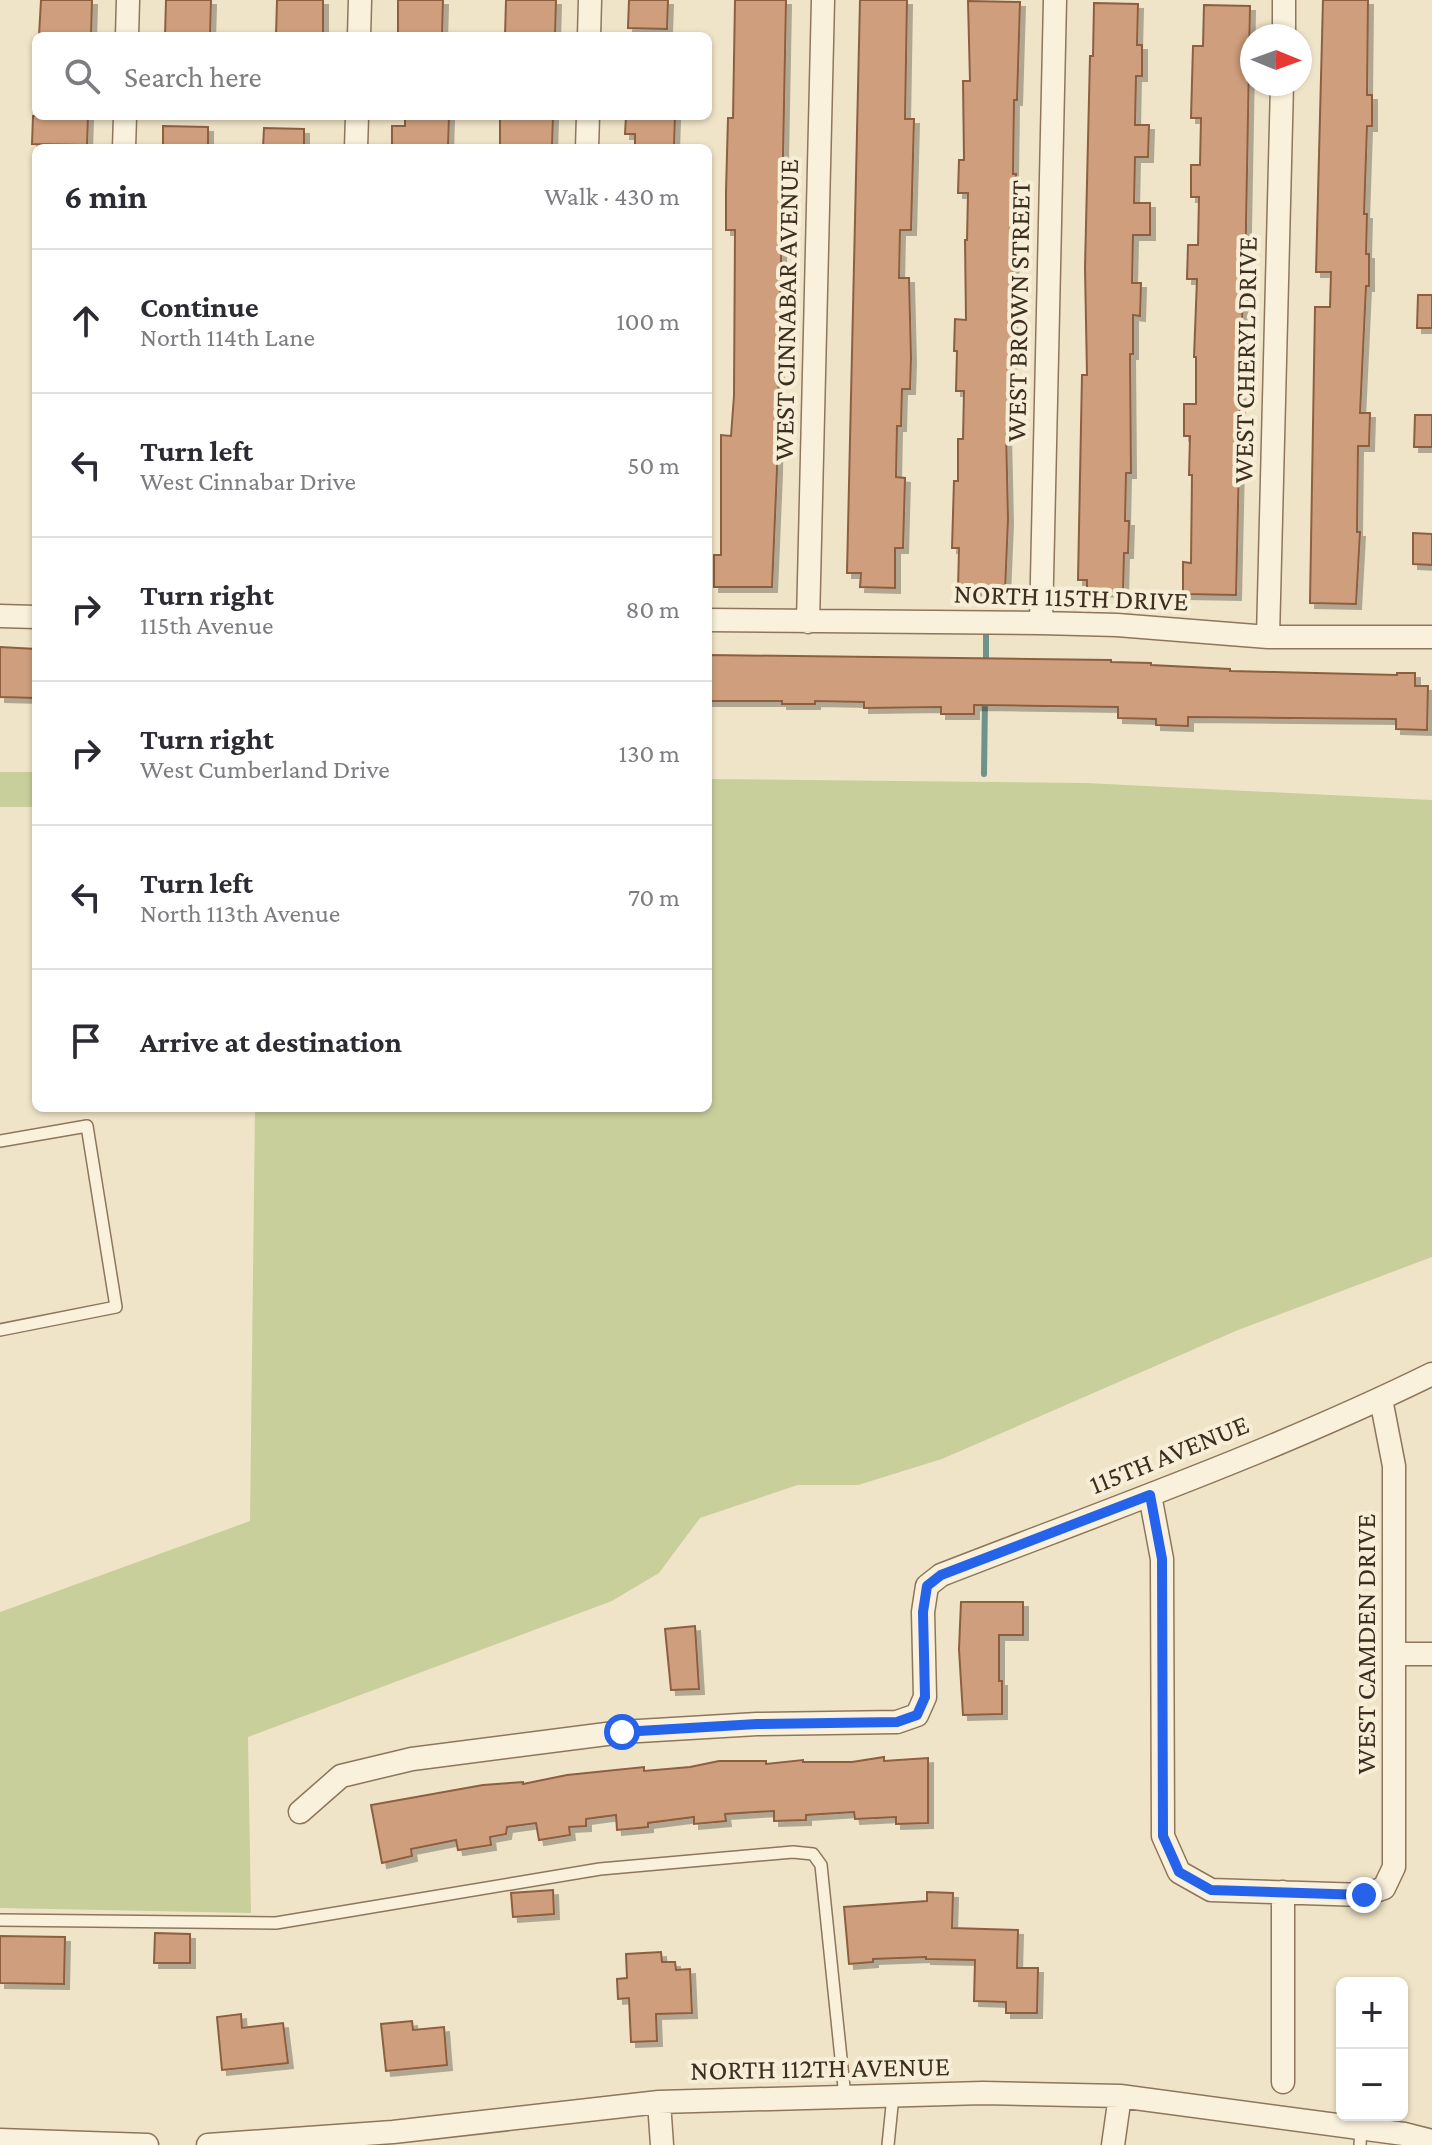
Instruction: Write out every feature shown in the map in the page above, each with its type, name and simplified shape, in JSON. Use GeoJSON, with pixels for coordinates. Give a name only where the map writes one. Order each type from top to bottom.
{"type":"FeatureCollection","features":[{"type":"Feature","properties":{"kind":"street"},"geometry":{"type":"LineString","coordinates":[[127,32],[128,0]]}},
{"type":"Feature","properties":{"kind":"street"},"geometry":{"type":"LineString","coordinates":[[359,32],[360,0]]}},
{"type":"Feature","properties":{"kind":"street"},"geometry":{"type":"LineString","coordinates":[[589,32],[590,0]]}},
{"type":"Feature","properties":{"kind":"street","name":"WEST CINNABAR AVENUE"},"geometry":{"type":"LineString","coordinates":[[808,622],[823,0]]}},
{"type":"Feature","properties":{"kind":"street","name":"WEST BROWN STREET"},"geometry":{"type":"LineString","coordinates":[[1041,623],[1055,0]]}},
{"type":"Feature","properties":{"kind":"street"},"geometry":{"type":"LineString","coordinates":[[1284,0],[1284,24]]}},
{"type":"Feature","properties":{"kind":"street","name":"WEST CHERYL DRIVE"},"geometry":{"type":"LineString","coordinates":[[1268,637],[1282,96]]}},
{"type":"Feature","properties":{"kind":"street"},"geometry":{"type":"LineString","coordinates":[[124,144],[125,120]]}},
{"type":"Feature","properties":{"kind":"street"},"geometry":{"type":"LineString","coordinates":[[356,144],[357,120]]}},
{"type":"Feature","properties":{"kind":"street"},"geometry":{"type":"LineString","coordinates":[[587,144],[588,120]]}},
{"type":"Feature","properties":{"kind":"street"},"geometry":{"type":"LineString","coordinates":[[0,616],[32,617]]}},
{"type":"Feature","properties":{"kind":"street","name":"NORTH 115TH DRIVE"},"geometry":{"type":"LineString","coordinates":[[712,620],[1041,623],[1117,625],[1268,637],[1432,637]]}},
{"type":"Feature","properties":{"kind":"street","name":"115TH AVENUE"},"geometry":{"type":"LineString","coordinates":[[300,1812],[341,1776],[412,1759],[622,1732],[757,1724],[897,1722],[917,1715],[925,1697],[923,1612],[927,1586],[941,1575],[1150,1495],[1381,1399],[1432,1374]]}},
{"type":"Feature","properties":{"kind":"street","name":"WEST CAMDEN DRIVE"},"geometry":{"type":"LineString","coordinates":[[1283,1892],[1364,1895],[1384,1888],[1394,1867],[1394,1466],[1381,1399]]}},
{"type":"Feature","properties":{"kind":"street"},"geometry":{"type":"LineString","coordinates":[[1150,1495],[1162,1559],[1163,1836],[1179,1872],[1211,1890],[1283,1892],[1283,2082]]}},
{"type":"Feature","properties":{"kind":"street"},"geometry":{"type":"LineString","coordinates":[[1396,1654],[1432,1654]]}},
{"type":"Feature","properties":{"kind":"street","name":"NORTH 112TH AVENUE"},"geometry":{"type":"LineString","coordinates":[[208,2145],[394,2138],[659,2102],[983,2093],[1120,2096],[1231,2109],[1361,2137],[1432,2141]]}},
{"type":"Feature","properties":{"kind":"street"},"geometry":{"type":"LineString","coordinates":[[1113,2145],[1120,2096]]}},
{"type":"Feature","properties":{"kind":"street"},"geometry":{"type":"LineString","coordinates":[[659,2102],[662,2145]]}},
{"type":"Feature","properties":{"kind":"street"},"geometry":{"type":"LineString","coordinates":[[0,2140],[147,2145]]}},
{"type":"Feature","properties":{"kind":"lane"},"geometry":{"type":"LineString","coordinates":[[0,1141],[87,1126],[116,1307],[0,1330]]}},
{"type":"Feature","properties":{"kind":"lane"},"geometry":{"type":"LineString","coordinates":[[0,1920],[276,1923],[600,1869],[793,1852],[813,1854],[821,1865],[845,2097]]}},
{"type":"Feature","properties":{"kind":"lane"},"geometry":{"type":"LineString","coordinates":[[888,2145],[893,2096]]}},
{"type":"Feature","properties":{"kind":"green space"},"geometry":{"type":"Polygon","coordinates":[[[0,772],[32,772],[32,807],[0,807],[0,772]]]}},
{"type":"Feature","properties":{"kind":"green space"},"geometry":{"type":"Polygon","coordinates":[[[712,779],[1086,783],[1432,800],[1432,1257],[1238,1330],[942,1459],[858,1485],[798,1485],[700,1518],[659,1573],[612,1601],[248,1737],[251,1913],[0,1908],[0,1612],[250,1521],[255,1112],[712,1112],[712,779]]]}},
{"type":"Feature","properties":{"kind":"building"},"geometry":{"type":"Polygon","coordinates":[[[41,0],[92,0],[91,32],[39,32],[41,0]]]}},
{"type":"Feature","properties":{"kind":"building"},"geometry":{"type":"Polygon","coordinates":[[[166,0],[211,0],[210,32],[165,32],[166,0]]]}},
{"type":"Feature","properties":{"kind":"building"},"geometry":{"type":"Polygon","coordinates":[[[277,0],[323,0],[323,32],[276,32],[277,0]]]}},
{"type":"Feature","properties":{"kind":"building"},"geometry":{"type":"Polygon","coordinates":[[[398,0],[443,0],[442,32],[398,32],[398,0]]]}},
{"type":"Feature","properties":{"kind":"building"},"geometry":{"type":"Polygon","coordinates":[[[506,0],[556,0],[555,32],[505,32],[506,0]]]}},
{"type":"Feature","properties":{"kind":"building"},"geometry":{"type":"Polygon","coordinates":[[[629,0],[668,0],[667,29],[628,28],[629,0]]]}},
{"type":"Feature","properties":{"kind":"building"},"geometry":{"type":"Polygon","coordinates":[[[735,0],[786,0],[772,587],[714,587],[714,555],[721,555],[721,435],[731,436],[734,396],[735,230],[726,230],[726,191],[728,118],[733,118],[735,0]]]}},
{"type":"Feature","properties":{"kind":"building"},"geometry":{"type":"Polygon","coordinates":[[[860,0],[907,0],[905,119],[914,119],[911,230],[900,230],[899,278],[909,278],[911,358],[910,389],[902,389],[901,426],[897,426],[896,477],[905,478],[903,548],[895,548],[895,588],[860,587],[861,573],[847,573],[860,0]]]}},
{"type":"Feature","properties":{"kind":"building"},"geometry":{"type":"Polygon","coordinates":[[[1323,0],[1368,0],[1367,95],[1372,95],[1372,126],[1367,126],[1364,214],[1367,214],[1369,286],[1366,286],[1360,413],[1370,413],[1369,446],[1358,446],[1357,532],[1360,532],[1356,604],[1310,603],[1315,307],[1330,307],[1331,272],[1316,272],[1323,0]]]}},
{"type":"Feature","properties":{"kind":"building"},"geometry":{"type":"Polygon","coordinates":[[[968,1],[1020,2],[1017,100],[1014,100],[1013,174],[1016,174],[1010,430],[1006,430],[1008,519],[1005,591],[958,590],[959,548],[952,548],[958,439],[963,439],[964,391],[956,391],[957,351],[954,351],[955,319],[966,320],[968,193],[958,193],[959,160],[964,160],[963,81],[970,81],[968,1]]]}},
{"type":"Feature","properties":{"kind":"building"},"geometry":{"type":"Polygon","coordinates":[[[1094,3],[1138,4],[1137,45],[1142,45],[1142,76],[1136,76],[1135,125],[1149,125],[1148,157],[1135,157],[1134,203],[1150,203],[1150,235],[1133,235],[1132,283],[1141,283],[1140,316],[1133,315],[1133,354],[1130,354],[1131,473],[1126,473],[1125,521],[1129,521],[1123,592],[1087,591],[1087,580],[1078,580],[1082,375],[1087,375],[1085,268],[1094,3]]]}},
{"type":"Feature","properties":{"kind":"building"},"geometry":{"type":"Polygon","coordinates":[[[1204,5],[1250,6],[1250,24],[1240,24],[1240,96],[1248,96],[1236,595],[1183,594],[1183,562],[1191,563],[1192,475],[1189,475],[1190,436],[1184,436],[1184,404],[1196,404],[1197,279],[1187,279],[1188,245],[1198,245],[1199,197],[1191,197],[1191,165],[1200,165],[1201,118],[1191,118],[1193,46],[1203,46],[1204,5]]]}},
{"type":"Feature","properties":{"kind":"building"},"geometry":{"type":"Polygon","coordinates":[[[33,120],[88,120],[87,144],[32,144],[33,120]]]}},
{"type":"Feature","properties":{"kind":"building"},"geometry":{"type":"Polygon","coordinates":[[[405,120],[449,120],[448,144],[392,144],[392,126],[405,126],[405,120]]]}},
{"type":"Feature","properties":{"kind":"building"},"geometry":{"type":"Polygon","coordinates":[[[500,120],[553,120],[552,144],[500,144],[500,120]]]}},
{"type":"Feature","properties":{"kind":"building"},"geometry":{"type":"Polygon","coordinates":[[[626,120],[675,120],[674,144],[635,144],[635,134],[625,134],[626,120]]]}},
{"type":"Feature","properties":{"kind":"building"},"geometry":{"type":"Polygon","coordinates":[[[163,126],[208,127],[208,144],[163,144],[163,126]]]}},
{"type":"Feature","properties":{"kind":"building"},"geometry":{"type":"Polygon","coordinates":[[[264,128],[304,129],[304,144],[263,144],[264,128]]]}},
{"type":"Feature","properties":{"kind":"building"},"geometry":{"type":"Polygon","coordinates":[[[1418,295],[1432,295],[1432,328],[1417,328],[1418,295]]]}},
{"type":"Feature","properties":{"kind":"building"},"geometry":{"type":"Polygon","coordinates":[[[1415,415],[1432,415],[1432,447],[1414,447],[1415,415]]]}},
{"type":"Feature","properties":{"kind":"building"},"geometry":{"type":"Polygon","coordinates":[[[1413,533],[1432,534],[1432,565],[1413,564],[1413,533]]]}},
{"type":"Feature","properties":{"kind":"building"},"geometry":{"type":"Polygon","coordinates":[[[0,647],[32,649],[32,698],[0,697],[0,647]]]}},
{"type":"Feature","properties":{"kind":"building"},"geometry":{"type":"Polygon","coordinates":[[[712,655],[1111,660],[1230,671],[1415,673],[1415,686],[1428,686],[1427,730],[1396,729],[1396,719],[1188,717],[1188,726],[1156,725],[1156,719],[1118,718],[1118,707],[974,705],[974,714],[941,714],[941,707],[864,708],[864,702],[782,704],[782,701],[712,701],[712,655]]]}},
{"type":"Feature","properties":{"kind":"building"},"geometry":{"type":"Polygon","coordinates":[[[961,1602],[1023,1602],[1023,1635],[999,1635],[1002,1714],[963,1715],[959,1649],[961,1602]]]}},
{"type":"Feature","properties":{"kind":"building"},"geometry":{"type":"Polygon","coordinates":[[[695,1626],[699,1689],[671,1690],[665,1629],[695,1626]]]}},
{"type":"Feature","properties":{"kind":"building"},"geometry":{"type":"Polygon","coordinates":[[[884,1757],[884,1761],[928,1758],[928,1823],[896,1824],[896,1817],[855,1819],[854,1812],[806,1815],[806,1820],[774,1821],[774,1811],[725,1814],[726,1821],[694,1824],[694,1817],[617,1830],[616,1815],[586,1819],[586,1826],[569,1827],[570,1835],[539,1840],[536,1823],[507,1827],[506,1834],[490,1837],[491,1845],[458,1850],[456,1840],[411,1849],[412,1856],[382,1863],[371,1805],[483,1785],[523,1784],[567,1775],[644,1767],[644,1771],[719,1761],[766,1761],[766,1764],[803,1760],[852,1762],[884,1757]]]}},
{"type":"Feature","properties":{"kind":"building"},"geometry":{"type":"Polygon","coordinates":[[[553,1890],[554,1914],[513,1917],[511,1893],[553,1890]]]}},
{"type":"Feature","properties":{"kind":"building"},"geometry":{"type":"Polygon","coordinates":[[[927,1892],[953,1893],[952,1928],[1018,1930],[1017,1968],[1038,1968],[1037,2013],[1006,2013],[1006,2002],[974,2001],[975,1960],[926,1957],[873,1959],[873,1962],[849,1964],[844,1907],[927,1901],[927,1892]]]}},
{"type":"Feature","properties":{"kind":"building"},"geometry":{"type":"Polygon","coordinates":[[[155,1933],[190,1934],[190,1963],[154,1963],[155,1933]]]}},
{"type":"Feature","properties":{"kind":"building"},"geometry":{"type":"Polygon","coordinates":[[[0,1936],[65,1937],[64,1984],[0,1983],[0,1936]]]}},
{"type":"Feature","properties":{"kind":"building"},"geometry":{"type":"Polygon","coordinates":[[[661,1952],[662,1962],[675,1962],[676,1970],[690,1969],[692,2013],[656,2014],[657,2041],[631,2042],[629,1998],[618,1999],[617,1979],[627,1978],[626,1954],[661,1952]]]}},
{"type":"Feature","properties":{"kind":"building"},"geometry":{"type":"Polygon","coordinates":[[[241,2014],[242,2028],[283,2023],[288,2063],[222,2070],[217,2017],[241,2014]]]}},
{"type":"Feature","properties":{"kind":"building"},"geometry":{"type":"Polygon","coordinates":[[[412,2021],[413,2030],[444,2027],[447,2065],[386,2071],[381,2024],[412,2021]]]}},
{"type":"Feature","properties":{"kind":"waterway"},"geometry":{"type":"LineString","coordinates":[[986,626],[986,663]]}},
{"type":"Feature","properties":{"kind":"waterway"},"geometry":{"type":"LineString","coordinates":[[984,774],[985,698]]}},
{"type":"Feature","properties":{"kind":"route"},"geometry":{"type":"LineString","coordinates":[[622,1732],[757,1724],[897,1722],[917,1715],[925,1697],[923,1612],[927,1586],[941,1575],[1150,1495],[1162,1559],[1163,1836],[1179,1872],[1211,1890],[1364,1895]]}}]}
